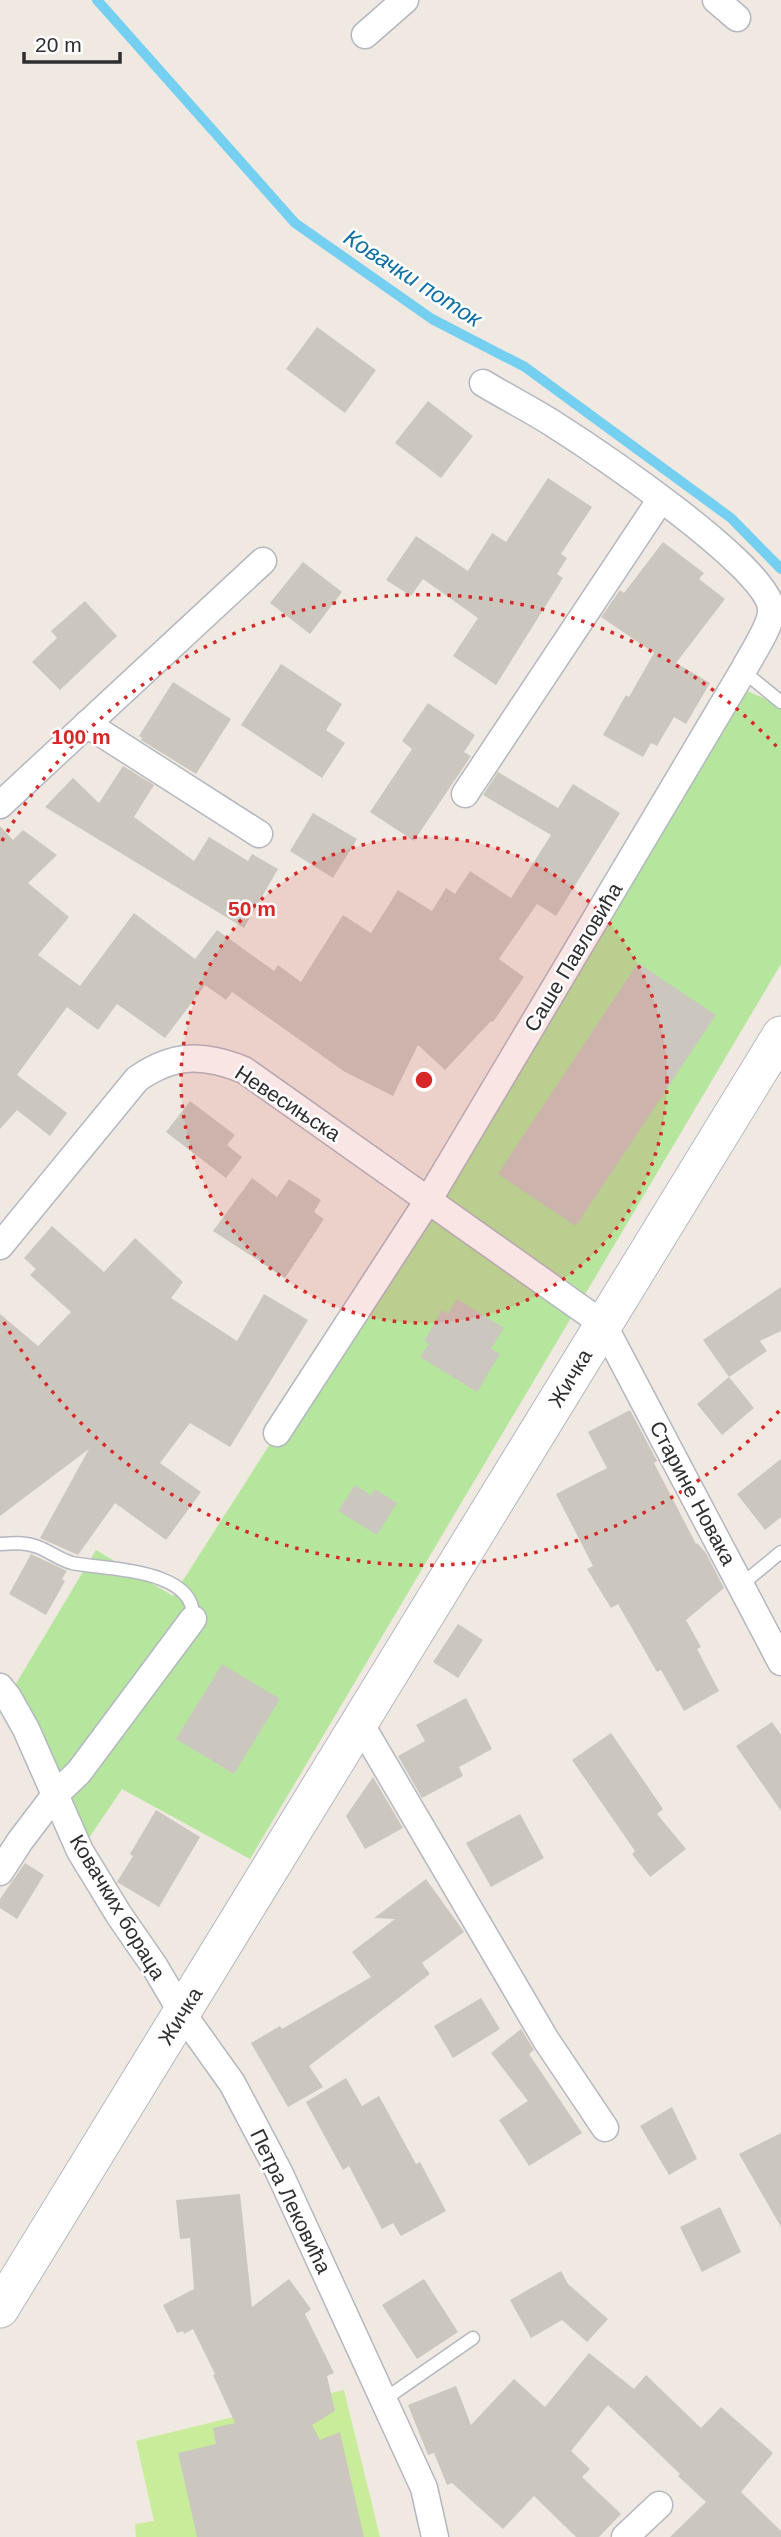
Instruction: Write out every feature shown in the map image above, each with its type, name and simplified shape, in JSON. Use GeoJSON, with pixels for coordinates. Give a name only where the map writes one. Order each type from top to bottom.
{"type":"FeatureCollection","features":[{"type":"Feature","properties":{"kind":"main road","name":"Жичка"},"geometry":{"type":"LineString","coordinates":[[0,2309],[603,1324],[778,1046]]}},
{"type":"Feature","properties":{"kind":"street"},"geometry":{"type":"LineString","coordinates":[[365,35],[405,0]]}},
{"type":"Feature","properties":{"kind":"street"},"geometry":{"type":"LineString","coordinates":[[716,0],[737,18]]}},
{"type":"Feature","properties":{"kind":"street","name":"Саше Павловића"},"geometry":{"type":"LineString","coordinates":[[276,1433],[429,1199],[743,671],[771,618],[771,606],[766,593],[729,553],[660,499],[553,424],[483,383]]}},
{"type":"Feature","properties":{"kind":"street"},"geometry":{"type":"LineString","coordinates":[[465,794],[660,499]]}},
{"type":"Feature","properties":{"kind":"street"},"geometry":{"type":"LineString","coordinates":[[0,805],[263,561]]}},
{"type":"Feature","properties":{"kind":"street"},"geometry":{"type":"LineString","coordinates":[[87,724],[259,834]]}},
{"type":"Feature","properties":{"kind":"street","name":"Невесињска"},"geometry":{"type":"LineString","coordinates":[[0,1246],[137,1079],[155,1066],[181,1057],[208,1059],[244,1070],[603,1324]]}},
{"type":"Feature","properties":{"kind":"street","name":"Старине Новака"},"geometry":{"type":"LineString","coordinates":[[603,1324],[781,1662]]}},
{"type":"Feature","properties":{"kind":"street"},"geometry":{"type":"LineString","coordinates":[[0,1872],[20,1841],[55,1796],[79,1772],[193,1619]]}},
{"type":"Feature","properties":{"kind":"street","name":"Ковачких бораца"},"geometry":{"type":"LineString","coordinates":[[0,1687],[26,1729],[80,1851],[182,2012]]}},
{"type":"Feature","properties":{"kind":"street"},"geometry":{"type":"LineString","coordinates":[[360,1723],[546,2040],[605,2128]]}},
{"type":"Feature","properties":{"kind":"street","name":"Петра Лековића"},"geometry":{"type":"LineString","coordinates":[[182,2012],[232,2083],[279,2172],[424,2488],[435,2537]]}},
{"type":"Feature","properties":{"kind":"street"},"geometry":{"type":"LineString","coordinates":[[625,2537],[659,2505]]}},
{"type":"Feature","properties":{"kind":"lane"},"geometry":{"type":"LineString","coordinates":[[743,671],[781,702]]}},
{"type":"Feature","properties":{"kind":"lane"},"geometry":{"type":"LineString","coordinates":[[0,1544],[20,1543],[37,1547],[70,1562],[108,1566],[167,1580],[191,1601],[194,1608],[193,1619]]}},
{"type":"Feature","properties":{"kind":"lane"},"geometry":{"type":"LineString","coordinates":[[741,1585],[781,1552]]}},
{"type":"Feature","properties":{"kind":"lane"},"geometry":{"type":"LineString","coordinates":[[385,2399],[473,2339]]}},
{"type":"Feature","properties":{"kind":"green space"},"geometry":{"type":"Polygon","coordinates":[[[732,685],[781,705],[781,964],[250,1859],[122,1789],[80,1851],[8,1697],[96,1550],[173,1596],[277,1433],[732,685]]]}},
{"type":"Feature","properties":{"kind":"green space"},"geometry":{"type":"Polygon","coordinates":[[[344,2390],[380,2537],[136,2537],[135,2524],[154,2521],[136,2441],[344,2390]]]}},
{"type":"Feature","properties":{"kind":"building"},"geometry":{"type":"Polygon","coordinates":[[[317,327],[376,370],[345,413],[286,369],[317,327]]]}},
{"type":"Feature","properties":{"kind":"building"},"geometry":{"type":"Polygon","coordinates":[[[428,401],[473,436],[441,478],[395,443],[428,401]]]}},
{"type":"Feature","properties":{"kind":"building"},"geometry":{"type":"Polygon","coordinates":[[[548,478],[592,507],[561,554],[567,558],[557,574],[563,578],[496,685],[453,656],[478,618],[423,579],[411,596],[386,580],[416,536],[468,571],[492,533],[506,542],[548,478]]]}},
{"type":"Feature","properties":{"kind":"building"},"geometry":{"type":"Polygon","coordinates":[[[663,542],[704,573],[699,579],[725,599],[676,663],[710,683],[686,724],[674,717],[657,746],[651,743],[643,757],[603,735],[654,653],[601,617],[620,590],[624,593],[663,542]]]}},
{"type":"Feature","properties":{"kind":"building"},"geometry":{"type":"Polygon","coordinates":[[[303,562],[342,592],[310,634],[270,603],[303,562]]]}},
{"type":"Feature","properties":{"kind":"building"},"geometry":{"type":"Polygon","coordinates":[[[85,601],[117,636],[60,690],[32,662],[57,638],[51,631],[85,601]]]}},
{"type":"Feature","properties":{"kind":"building"},"geometry":{"type":"Polygon","coordinates":[[[281,664],[342,704],[326,730],[345,743],[322,778],[241,725],[281,664]]]}},
{"type":"Feature","properties":{"kind":"building"},"geometry":{"type":"Polygon","coordinates":[[[173,682],[231,719],[196,774],[141,740],[139,736],[173,682]]]}},
{"type":"Feature","properties":{"kind":"building"},"geometry":{"type":"Polygon","coordinates":[[[428,703],[475,735],[464,752],[471,756],[414,841],[370,812],[412,749],[402,741],[428,703]]]}},
{"type":"Feature","properties":{"kind":"building"},"geometry":{"type":"Polygon","coordinates":[[[123,766],[154,785],[134,817],[194,861],[209,837],[248,861],[252,854],[278,869],[244,928],[45,807],[73,778],[99,803],[123,766]]]}},
{"type":"Feature","properties":{"kind":"building"},"geometry":{"type":"Polygon","coordinates":[[[498,772],[558,808],[573,784],[620,813],[556,916],[537,904],[499,959],[524,977],[493,1022],[491,1021],[445,1070],[418,1045],[393,1096],[345,1072],[232,992],[226,1000],[205,985],[165,1038],[117,1004],[98,1030],[67,1007],[17,1075],[67,1113],[50,1136],[17,1110],[0,1129],[0,826],[13,840],[23,830],[57,855],[28,883],[69,917],[38,955],[80,986],[134,913],[195,959],[217,930],[274,971],[278,965],[301,982],[343,915],[371,933],[398,890],[432,911],[446,888],[455,894],[470,871],[511,898],[551,835],[483,795],[498,772]]]}},
{"type":"Feature","properties":{"kind":"building"},"geometry":{"type":"Polygon","coordinates":[[[313,813],[357,839],[333,878],[290,851],[313,813]]]}},
{"type":"Feature","properties":{"kind":"building"},"geometry":{"type":"Polygon","coordinates":[[[638,963],[716,1015],[576,1226],[498,1174],[638,963]]]}},
{"type":"Feature","properties":{"kind":"building"},"geometry":{"type":"Polygon","coordinates":[[[190,1101],[235,1135],[227,1145],[242,1157],[226,1178],[166,1132],[190,1101]]]}},
{"type":"Feature","properties":{"kind":"building"},"geometry":{"type":"Polygon","coordinates":[[[252,1178],[277,1197],[289,1179],[321,1200],[314,1212],[324,1219],[285,1278],[213,1231],[252,1178]]]}},
{"type":"Feature","properties":{"kind":"building"},"geometry":{"type":"Polygon","coordinates":[[[52,1226],[104,1272],[135,1238],[183,1282],[171,1298],[237,1341],[264,1294],[308,1320],[230,1447],[190,1423],[160,1463],[201,1492],[166,1540],[115,1503],[78,1555],[40,1538],[89,1449],[0,1516],[0,1314],[38,1346],[71,1312],[30,1275],[36,1269],[24,1258],[52,1226]]]}},
{"type":"Feature","properties":{"kind":"building"},"geometry":{"type":"Polygon","coordinates":[[[781,1287],[781,1331],[760,1341],[767,1351],[729,1377],[703,1340],[781,1287]]]}},
{"type":"Feature","properties":{"kind":"building"},"geometry":{"type":"Polygon","coordinates":[[[457,1299],[504,1328],[491,1349],[500,1354],[477,1392],[420,1357],[429,1344],[424,1341],[442,1310],[448,1314],[457,1299]]]}},
{"type":"Feature","properties":{"kind":"building"},"geometry":{"type":"Polygon","coordinates":[[[729,1377],[754,1408],[722,1435],[697,1404],[729,1377]]]}},
{"type":"Feature","properties":{"kind":"building"},"geometry":{"type":"Polygon","coordinates":[[[630,1410],[696,1544],[706,1553],[724,1588],[686,1620],[701,1647],[697,1649],[719,1691],[684,1711],[661,1670],[657,1672],[618,1604],[611,1608],[587,1569],[593,1566],[556,1494],[607,1468],[588,1432],[630,1410]]]}},
{"type":"Feature","properties":{"kind":"building"},"geometry":{"type":"Polygon","coordinates":[[[781,1459],[781,1517],[765,1530],[737,1494],[781,1459]]]}},
{"type":"Feature","properties":{"kind":"building"},"geometry":{"type":"Polygon","coordinates":[[[355,1485],[371,1495],[375,1489],[397,1503],[377,1535],[338,1511],[355,1485]]]}},
{"type":"Feature","properties":{"kind":"building"},"geometry":{"type":"Polygon","coordinates":[[[31,1554],[67,1571],[62,1579],[65,1581],[46,1615],[9,1594],[31,1554]]]}},
{"type":"Feature","properties":{"kind":"building"},"geometry":{"type":"Polygon","coordinates":[[[458,1624],[483,1640],[458,1678],[433,1662],[458,1624]]]}},
{"type":"Feature","properties":{"kind":"building"},"geometry":{"type":"Polygon","coordinates":[[[222,1664],[280,1699],[234,1774],[176,1739],[222,1664]]]}},
{"type":"Feature","properties":{"kind":"building"},"geometry":{"type":"Polygon","coordinates":[[[466,1698],[492,1749],[459,1767],[463,1776],[422,1798],[398,1756],[425,1741],[416,1725],[466,1698]]]}},
{"type":"Feature","properties":{"kind":"building"},"geometry":{"type":"Polygon","coordinates":[[[772,1722],[781,1735],[781,1811],[736,1746],[772,1722]]]}},
{"type":"Feature","properties":{"kind":"building"},"geometry":{"type":"Polygon","coordinates":[[[611,1733],[663,1809],[657,1814],[686,1849],[650,1877],[632,1854],[635,1851],[572,1760],[611,1733]]]}},
{"type":"Feature","properties":{"kind":"building"},"geometry":{"type":"Polygon","coordinates":[[[373,1777],[403,1828],[365,1849],[346,1816],[373,1777]]]}},
{"type":"Feature","properties":{"kind":"building"},"geometry":{"type":"Polygon","coordinates":[[[156,1810],[200,1837],[159,1907],[117,1882],[156,1810]]]}},
{"type":"Feature","properties":{"kind":"building"},"geometry":{"type":"Polygon","coordinates":[[[520,1814],[544,1858],[491,1887],[466,1843],[520,1814]]]}},
{"type":"Feature","properties":{"kind":"building"},"geometry":{"type":"Polygon","coordinates":[[[25,1863],[44,1875],[17,1919],[0,1908],[0,1899],[25,1863]]]}},
{"type":"Feature","properties":{"kind":"building"},"geometry":{"type":"Polygon","coordinates":[[[426,1879],[464,1932],[422,1963],[430,1974],[309,2066],[323,2087],[288,2107],[251,2043],[280,2026],[282,2029],[371,1977],[352,1952],[395,1919],[374,1918],[426,1879]]]}},
{"type":"Feature","properties":{"kind":"building"},"geometry":{"type":"Polygon","coordinates":[[[481,1998],[500,2029],[453,2058],[434,2026],[481,1998]]]}},
{"type":"Feature","properties":{"kind":"building"},"geometry":{"type":"Polygon","coordinates":[[[521,2029],[534,2050],[529,2054],[582,2133],[529,2166],[499,2120],[528,2101],[491,2053],[521,2029]]]}},
{"type":"Feature","properties":{"kind":"building"},"geometry":{"type":"Polygon","coordinates":[[[346,2078],[362,2106],[379,2096],[416,2164],[420,2162],[446,2211],[401,2236],[393,2223],[382,2229],[349,2166],[343,2170],[306,2102],[346,2078]]]}},
{"type":"Feature","properties":{"kind":"building"},"geometry":{"type":"Polygon","coordinates":[[[672,2107],[697,2159],[669,2175],[640,2126],[672,2107]]]}},
{"type":"Feature","properties":{"kind":"building"},"geometry":{"type":"Polygon","coordinates":[[[781,2133],[781,2227],[739,2154],[781,2133]]]}},
{"type":"Feature","properties":{"kind":"building"},"geometry":{"type":"Polygon","coordinates":[[[240,2194],[252,2307],[289,2279],[311,2309],[305,2314],[334,2373],[327,2376],[335,2411],[312,2425],[320,2440],[340,2432],[364,2537],[197,2537],[178,2453],[216,2444],[213,2428],[235,2423],[193,2329],[184,2334],[183,2331],[177,2333],[163,2305],[194,2289],[190,2238],[180,2239],[176,2200],[240,2194]]]}},
{"type":"Feature","properties":{"kind":"building"},"geometry":{"type":"Polygon","coordinates":[[[720,2207],[741,2252],[702,2272],[680,2227],[720,2207]]]}},
{"type":"Feature","properties":{"kind":"building"},"geometry":{"type":"Polygon","coordinates":[[[561,2271],[568,2284],[608,2319],[587,2342],[562,2320],[531,2338],[510,2300],[561,2271]]]}},
{"type":"Feature","properties":{"kind":"building"},"geometry":{"type":"Polygon","coordinates":[[[424,2279],[458,2332],[417,2359],[382,2305],[424,2279]]]}},
{"type":"Feature","properties":{"kind":"building"},"geometry":{"type":"Polygon","coordinates":[[[589,2353],[634,2389],[646,2375],[701,2428],[721,2407],[773,2453],[741,2492],[781,2531],[781,2537],[670,2537],[706,2502],[608,2405],[571,2451],[590,2469],[582,2477],[621,2514],[599,2537],[576,2537],[534,2496],[503,2529],[452,2483],[447,2485],[434,2453],[428,2455],[408,2405],[456,2386],[471,2425],[514,2379],[545,2407],[589,2353]]]}},
{"type":"Feature","properties":{"kind":"waterway","name":"Ковачки поток"},"geometry":{"type":"LineString","coordinates":[[97,0],[295,223],[432,319],[525,367],[731,518],[781,569]]}}]}
